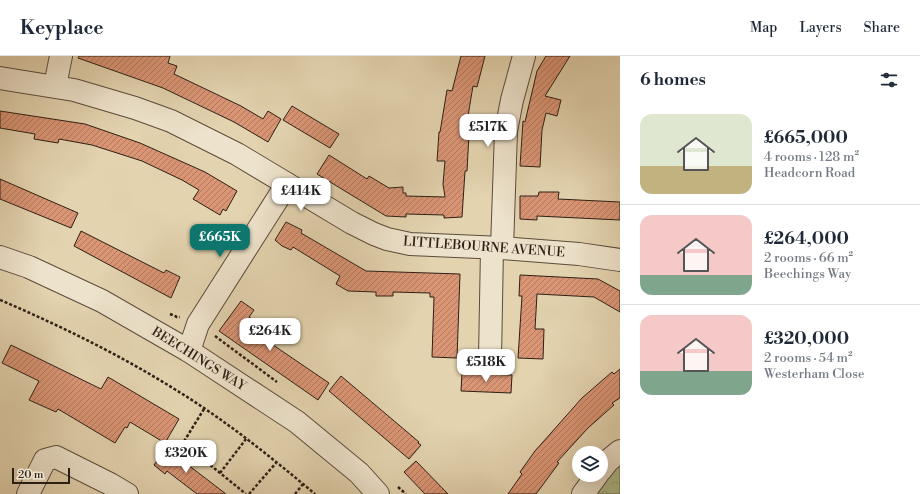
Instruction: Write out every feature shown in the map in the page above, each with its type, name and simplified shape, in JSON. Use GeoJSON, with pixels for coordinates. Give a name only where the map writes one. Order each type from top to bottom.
{"type":"FeatureCollection","features":[{"type":"Feature","properties":{"kind":"street"},"geometry":{"type":"LineString","coordinates":[[56,86],[61,56]]}},
{"type":"Feature","properties":{"kind":"street"},"geometry":{"type":"LineString","coordinates":[[490,358],[506,131],[512,100],[524,56]]}},
{"type":"Feature","properties":{"kind":"street","name":"LITTLEBOURNE AVENUE"},"geometry":{"type":"LineString","coordinates":[[0,78],[56,86],[104,98],[171,121],[237,154],[352,223],[379,236],[410,244],[579,254],[620,260]]}},
{"type":"Feature","properties":{"kind":"street"},"geometry":{"type":"LineString","coordinates":[[189,350],[198,324],[287,184]]}},
{"type":"Feature","properties":{"kind":"street","name":"BEECHINGS WAY"},"geometry":{"type":"LineString","coordinates":[[0,257],[29,267],[102,301],[189,350],[297,422],[360,473],[378,494]]}},
{"type":"Feature","properties":{"kind":"street"},"geometry":{"type":"LineString","coordinates":[[608,461],[620,451]]}},
{"type":"Feature","properties":{"kind":"street"},"geometry":{"type":"LineString","coordinates":[[28,494],[45,460],[56,457],[127,494]]}},
{"type":"Feature","properties":{"kind":"street"},"geometry":{"type":"LineString","coordinates":[[583,494],[592,482]]}},
{"type":"Feature","properties":{"kind":"path"},"geometry":{"type":"LineString","coordinates":[[0,300],[91,342],[176,390],[246,439],[315,494]]}},
{"type":"Feature","properties":{"kind":"path"},"geometry":{"type":"LineString","coordinates":[[168,313],[176,317],[183,316]]}},
{"type":"Feature","properties":{"kind":"path"},"geometry":{"type":"LineString","coordinates":[[204,409],[183,443],[220,473],[248,494],[276,463]]}},
{"type":"Feature","properties":{"kind":"path"},"geometry":{"type":"LineString","coordinates":[[220,473],[246,439]]}},
{"type":"Feature","properties":{"kind":"path"},"geometry":{"type":"LineString","coordinates":[[295,494],[303,484]]}},
{"type":"Feature","properties":{"kind":"green space"},"geometry":{"type":"Polygon","coordinates":[[[620,451],[620,494],[583,494],[593,482],[608,482],[608,465],[620,451]]]}},
{"type":"Feature","properties":{"kind":"building"},"geometry":{"type":"Polygon","coordinates":[[[79,56],[170,56],[168,63],[177,66],[174,74],[241,106],[263,119],[268,111],[281,119],[268,142],[234,122],[163,88],[78,58],[79,56]]]}},
{"type":"Feature","properties":{"kind":"building"},"geometry":{"type":"Polygon","coordinates":[[[461,56],[485,56],[477,87],[473,86],[465,134],[469,134],[462,217],[444,218],[444,215],[406,214],[406,217],[386,216],[317,174],[329,155],[367,179],[369,176],[389,188],[403,187],[403,193],[406,193],[406,196],[445,197],[443,184],[445,161],[437,161],[439,132],[447,90],[452,91],[461,56]]]}},
{"type":"Feature","properties":{"kind":"building"},"geometry":{"type":"Polygon","coordinates":[[[546,56],[570,56],[545,96],[561,100],[557,116],[546,113],[542,130],[540,167],[520,166],[523,121],[525,122],[537,71],[546,56]]]}},
{"type":"Feature","properties":{"kind":"building"},"geometry":{"type":"Polygon","coordinates":[[[292,106],[339,134],[330,148],[283,120],[292,106]]]}},
{"type":"Feature","properties":{"kind":"building"},"geometry":{"type":"Polygon","coordinates":[[[0,111],[85,124],[140,143],[205,172],[237,191],[226,211],[223,209],[220,215],[193,199],[199,190],[182,180],[142,161],[92,145],[59,139],[58,143],[34,139],[35,134],[0,128],[0,111]]]}},
{"type":"Feature","properties":{"kind":"building"},"geometry":{"type":"Polygon","coordinates":[[[0,179],[78,213],[71,228],[0,199],[0,179]]]}},
{"type":"Feature","properties":{"kind":"building"},"geometry":{"type":"Polygon","coordinates":[[[539,192],[559,192],[558,199],[620,202],[620,220],[537,216],[537,220],[520,219],[520,196],[538,196],[539,192]]]}},
{"type":"Feature","properties":{"kind":"building"},"geometry":{"type":"Polygon","coordinates":[[[286,222],[302,230],[301,233],[366,271],[460,274],[457,358],[432,357],[434,297],[430,297],[430,293],[393,292],[393,296],[376,296],[376,292],[348,291],[336,284],[340,276],[293,247],[291,250],[282,246],[275,240],[286,222]]]}},
{"type":"Feature","properties":{"kind":"building"},"geometry":{"type":"Polygon","coordinates":[[[81,231],[164,273],[166,270],[180,277],[171,298],[74,246],[81,231]]]}},
{"type":"Feature","properties":{"kind":"building"},"geometry":{"type":"Polygon","coordinates":[[[520,275],[598,279],[620,291],[620,312],[594,297],[537,294],[535,329],[544,329],[543,359],[518,358],[522,296],[519,296],[520,275]]]}},
{"type":"Feature","properties":{"kind":"building"},"geometry":{"type":"Polygon","coordinates":[[[241,301],[254,310],[249,317],[260,324],[254,332],[329,383],[318,400],[219,331],[241,301]]]}},
{"type":"Feature","properties":{"kind":"building"},"geometry":{"type":"Polygon","coordinates":[[[11,345],[101,389],[108,377],[179,419],[165,443],[130,422],[115,443],[58,409],[56,412],[29,400],[39,381],[2,363],[11,345]]]}},
{"type":"Feature","properties":{"kind":"building"},"geometry":{"type":"Polygon","coordinates":[[[620,369],[620,398],[612,403],[614,405],[588,428],[557,462],[559,463],[536,494],[508,494],[522,474],[520,472],[535,451],[582,398],[612,372],[614,374],[620,369]]]}},
{"type":"Feature","properties":{"kind":"building"},"geometry":{"type":"Polygon","coordinates":[[[462,373],[512,375],[511,393],[461,391],[462,373]]]}},
{"type":"Feature","properties":{"kind":"building"},"geometry":{"type":"Polygon","coordinates":[[[341,376],[419,442],[418,443],[421,445],[409,459],[329,391],[341,376]]]}},
{"type":"Feature","properties":{"kind":"building"},"geometry":{"type":"Polygon","coordinates":[[[166,448],[226,494],[197,494],[167,471],[165,474],[154,465],[166,448]]]}},
{"type":"Feature","properties":{"kind":"building"},"geometry":{"type":"Polygon","coordinates":[[[416,461],[448,494],[425,494],[404,472],[416,461]]]}}]}
